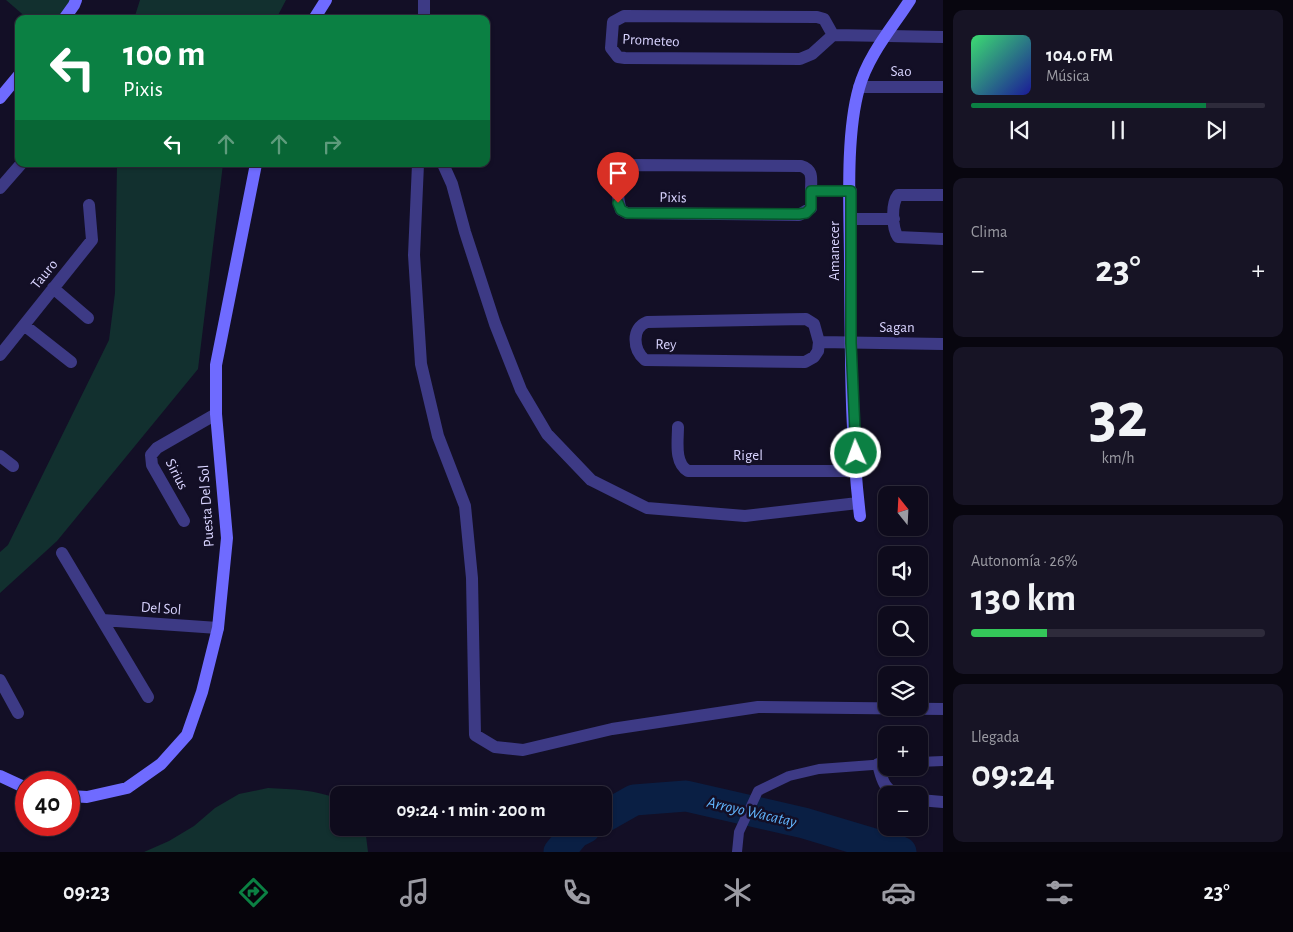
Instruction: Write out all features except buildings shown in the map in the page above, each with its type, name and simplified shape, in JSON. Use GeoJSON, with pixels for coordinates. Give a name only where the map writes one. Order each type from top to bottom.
{"type":"FeatureCollection","features":[{"type":"Feature","properties":{"kind":"street"},"geometry":{"type":"LineString","coordinates":[[67,15],[76,0]]}},
{"type":"Feature","properties":{"kind":"street"},"geometry":{"type":"LineString","coordinates":[[317,15],[326,0]]}},
{"type":"Feature","properties":{"kind":"street"},"geometry":{"type":"LineString","coordinates":[[424,0],[424,15]]}},
{"type":"Feature","properties":{"kind":"street","name":"Amanecer"},"geometry":{"type":"LineString","coordinates":[[860,516],[856,471],[851,343],[850,219],[854,117],[859,87],[883,37],[910,0]]}},
{"type":"Feature","properties":{"kind":"street","name":"Prometeo"},"geometry":{"type":"LineString","coordinates":[[624,16],[817,17],[824,19],[833,35],[806,57],[762,59],[618,57],[611,48],[612,27],[618,18],[624,16]]}},
{"type":"Feature","properties":{"kind":"street"},"geometry":{"type":"LineString","coordinates":[[833,35],[943,37]]}},
{"type":"Feature","properties":{"kind":"street"},"geometry":{"type":"LineString","coordinates":[[0,98],[15,80]]}},
{"type":"Feature","properties":{"kind":"street","name":"Sao"},"geometry":{"type":"LineString","coordinates":[[859,87],[943,87]]}},
{"type":"Feature","properties":{"kind":"street","name":"Pixis"},"geometry":{"type":"LineString","coordinates":[[628,164],[801,166],[807,168],[811,173],[811,191],[811,208],[806,213],[799,214],[627,213],[621,210],[618,203],[620,171],[622,166],[628,164]]}},
{"type":"Feature","properties":{"kind":"street"},"geometry":{"type":"LineString","coordinates":[[0,188],[18,167]]}},
{"type":"Feature","properties":{"kind":"street","name":"Puesta Del Sol"},"geometry":{"type":"LineString","coordinates":[[80,797],[87,797],[127,788],[161,764],[187,735],[202,692],[218,628],[227,538],[216,414],[216,365],[255,167]]}},
{"type":"Feature","properties":{"kind":"street"},"geometry":{"type":"LineString","coordinates":[[418,167],[414,255],[421,364],[438,436],[465,506],[472,578],[475,735],[495,747],[523,750],[612,729],[758,707],[943,709]]}},
{"type":"Feature","properties":{"kind":"street"},"geometry":{"type":"LineString","coordinates":[[444,167],[452,184],[465,232],[495,324],[522,390],[547,434],[591,480],[647,508],[657,509],[745,516],[858,503]]}},
{"type":"Feature","properties":{"kind":"street"},"geometry":{"type":"LineString","coordinates":[[811,191],[851,191]]}},
{"type":"Feature","properties":{"kind":"street"},"geometry":{"type":"LineString","coordinates":[[943,195],[898,195],[895,200],[894,219],[894,232],[898,237],[943,239]]}},
{"type":"Feature","properties":{"kind":"street","name":"Tauro"},"geometry":{"type":"LineString","coordinates":[[0,355],[92,240],[90,205]]}},
{"type":"Feature","properties":{"kind":"street"},"geometry":{"type":"LineString","coordinates":[[850,219],[894,219]]}},
{"type":"Feature","properties":{"kind":"street"},"geometry":{"type":"LineString","coordinates":[[53,288],[88,318]]}},
{"type":"Feature","properties":{"kind":"street","name":"Rey"},"geometry":{"type":"LineString","coordinates":[[806,319],[814,324],[819,342],[818,351],[814,357],[805,362],[645,360],[636,350],[636,331],[641,324],[648,322],[806,319]]}},
{"type":"Feature","properties":{"kind":"street"},"geometry":{"type":"LineString","coordinates":[[24,325],[71,362]]}},
{"type":"Feature","properties":{"kind":"street"},"geometry":{"type":"LineString","coordinates":[[819,342],[851,343]]}},
{"type":"Feature","properties":{"kind":"street","name":"Sagan"},"geometry":{"type":"LineString","coordinates":[[851,343],[943,344]]}},
{"type":"Feature","properties":{"kind":"street","name":"Sirius"},"geometry":{"type":"LineString","coordinates":[[184,521],[152,465],[151,456],[157,448],[216,414]]}},
{"type":"Feature","properties":{"kind":"street","name":"Rigel"},"geometry":{"type":"LineString","coordinates":[[678,427],[679,461],[682,468],[688,471],[856,471]]}},
{"type":"Feature","properties":{"kind":"street"},"geometry":{"type":"LineString","coordinates":[[0,456],[13,466]]}},
{"type":"Feature","properties":{"kind":"street"},"geometry":{"type":"LineString","coordinates":[[62,553],[148,697]]}},
{"type":"Feature","properties":{"kind":"street","name":"Del Sol"},"geometry":{"type":"LineString","coordinates":[[102,620],[218,628]]}},
{"type":"Feature","properties":{"kind":"street"},"geometry":{"type":"LineString","coordinates":[[0,680],[18,713]]}},
{"type":"Feature","properties":{"kind":"street"},"geometry":{"type":"LineString","coordinates":[[0,776],[15,783]]}},
{"type":"Feature","properties":{"kind":"street"},"geometry":{"type":"LineString","coordinates":[[928,801],[943,802]]}},
{"type":"Feature","properties":{"kind":"lane"},"geometry":{"type":"LineString","coordinates":[[928,762],[943,761]]}},
{"type":"Feature","properties":{"kind":"lane"},"geometry":{"type":"LineString","coordinates":[[737,852],[739,832],[758,792],[789,776],[819,769],[878,764]]}},
{"type":"Feature","properties":{"kind":"green space"},"geometry":{"type":"Polygon","coordinates":[[[6,0],[76,0],[67,15],[23,15],[6,0]]]}},
{"type":"Feature","properties":{"kind":"green space"},"geometry":{"type":"Polygon","coordinates":[[[140,0],[286,0],[278,15],[135,15],[140,0]]]}},
{"type":"Feature","properties":{"kind":"green space"},"geometry":{"type":"Polygon","coordinates":[[[117,167],[223,167],[198,369],[57,541],[0,593],[0,552],[8,545],[109,340],[115,293],[117,167]]]}},
{"type":"Feature","properties":{"kind":"green space"},"geometry":{"type":"Polygon","coordinates":[[[268,788],[313,792],[330,796],[330,836],[366,836],[368,852],[144,852],[169,841],[194,826],[215,808],[239,794],[268,788]]]}},
{"type":"Feature","properties":{"kind":"waterway","name":"Arroyo Wacatay"},"geometry":{"type":"LineString","coordinates":[[612,812],[634,800],[686,796],[804,823],[901,852]]}},
{"type":"Feature","properties":{"kind":"waterway","name":"Arroyo Wacatay"},"geometry":{"type":"LineString","coordinates":[[559,852],[572,836]]}},
{"type":"Feature","properties":{"kind":"route"},"geometry":{"type":"LineString","coordinates":[[618,203],[621,210],[627,213],[799,214],[806,213],[811,208],[811,191],[851,191],[851,343],[856,453]]}}]}
